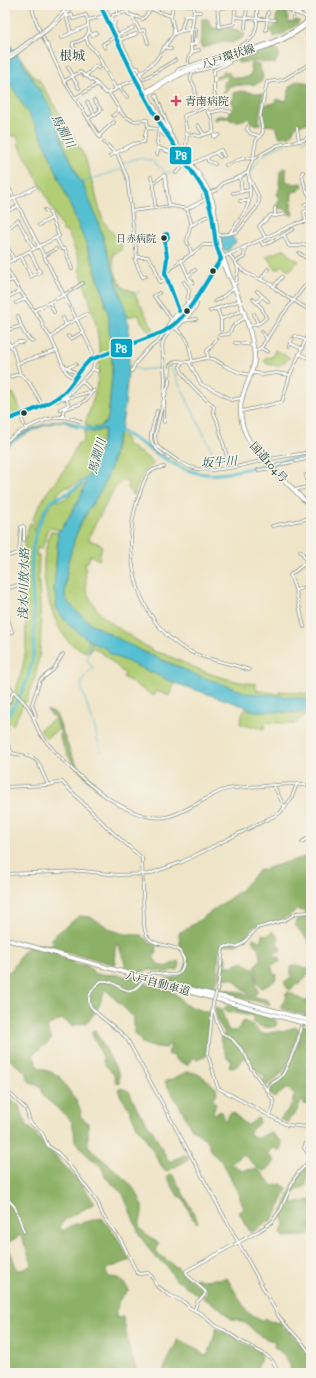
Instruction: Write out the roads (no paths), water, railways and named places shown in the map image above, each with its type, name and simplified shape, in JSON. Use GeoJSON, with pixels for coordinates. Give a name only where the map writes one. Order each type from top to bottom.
{"type":"FeatureCollection","features":[{"type":"Feature","properties":{"kind":"highway","name":"国道104号"},"geometry":{"type":"LineString","coordinates":[[101,5],[111,26]]}},
{"type":"Feature","properties":{"kind":"highway","name":"国道104号"},"geometry":{"type":"LineString","coordinates":[[101,5],[132,69],[168,135],[208,193]]}},
{"type":"Feature","properties":{"kind":"highway","name":"国道104号"},"geometry":{"type":"LineString","coordinates":[[116,36],[120,40],[136,80],[146,94]]}},
{"type":"Feature","properties":{"kind":"highway","name":"国道104号"},"geometry":{"type":"LineString","coordinates":[[183,157],[191,165],[208,193],[214,215],[222,258]]}},
{"type":"Feature","properties":{"kind":"highway","name":"国道104号"},"geometry":{"type":"LineString","coordinates":[[214,215],[216,245],[248,326],[254,351],[254,365],[242,398],[241,411],[243,429],[253,447],[265,461],[311,507]]}},
{"type":"Feature","properties":{"kind":"highway","name":"国道104号"},"geometry":{"type":"LineString","coordinates":[[233,286],[245,318]]}},
{"type":"Feature","properties":{"kind":"highway","name":"八戸自動車道"},"geometry":{"type":"LineString","coordinates":[[5,940],[309,1022]]}},
{"type":"Feature","properties":{"kind":"main road","name":"八戸環状線"},"geometry":{"type":"LineString","coordinates":[[209,65],[292,33],[311,18]]}},
{"type":"Feature","properties":{"kind":"main road","name":"八戸環状線"},"geometry":{"type":"LineString","coordinates":[[146,94],[165,79],[283,40],[311,21]]}},
{"type":"Feature","properties":{"kind":"main road"},"geometry":{"type":"LineString","coordinates":[[5,421],[53,399],[66,390],[80,369],[99,356],[166,331],[176,323],[194,302],[211,272],[222,258]]}},
{"type":"Feature","properties":{"kind":"street"},"geometry":{"type":"LineString","coordinates":[[32,5],[32,12],[41,31],[44,42],[48,46],[64,81],[100,136],[114,122]]}},
{"type":"Feature","properties":{"kind":"street"},"geometry":{"type":"LineString","coordinates":[[5,60],[53,25],[71,5]]}},
{"type":"Feature","properties":{"kind":"street"},"geometry":{"type":"LineString","coordinates":[[117,14],[118,5]]}},
{"type":"Feature","properties":{"kind":"street"},"geometry":{"type":"LineString","coordinates":[[127,5],[128,14],[144,19],[150,10],[156,5]]}},
{"type":"Feature","properties":{"kind":"street"},"geometry":{"type":"LineString","coordinates":[[145,5],[150,10],[171,16]]}},
{"type":"Feature","properties":{"kind":"street"},"geometry":{"type":"LineString","coordinates":[[173,5],[171,16],[174,34]]}},
{"type":"Feature","properties":{"kind":"street"},"geometry":{"type":"LineString","coordinates":[[183,5],[194,5],[194,16],[191,30],[192,52],[188,59],[188,66]]}},
{"type":"Feature","properties":{"kind":"street"},"geometry":{"type":"LineString","coordinates":[[217,5],[219,27],[234,24],[235,10]]}},
{"type":"Feature","properties":{"kind":"street"},"geometry":{"type":"LineString","coordinates":[[218,9],[233,5]]}},
{"type":"Feature","properties":{"kind":"street"},"geometry":{"type":"LineString","coordinates":[[245,28],[247,5]]}},
{"type":"Feature","properties":{"kind":"street"},"geometry":{"type":"LineString","coordinates":[[276,5],[304,16],[311,24]]}},
{"type":"Feature","properties":{"kind":"street"},"geometry":{"type":"LineString","coordinates":[[279,6],[298,10],[297,5]]}},
{"type":"Feature","properties":{"kind":"street"},"geometry":{"type":"LineString","coordinates":[[179,74],[177,71],[179,69],[233,51],[250,40],[256,33],[257,7]]}},
{"type":"Feature","properties":{"kind":"street"},"geometry":{"type":"LineString","coordinates":[[292,10],[293,18]]}},
{"type":"Feature","properties":{"kind":"street"},"geometry":{"type":"LineString","coordinates":[[111,26],[115,22],[112,18],[113,15],[127,12]]}},
{"type":"Feature","properties":{"kind":"street"},"geometry":{"type":"LineString","coordinates":[[194,12],[201,12]]}},
{"type":"Feature","properties":{"kind":"street"},"geometry":{"type":"LineString","coordinates":[[266,30],[268,12]]}},
{"type":"Feature","properties":{"kind":"street"},"geometry":{"type":"LineString","coordinates":[[65,13],[68,16],[72,15],[73,19],[86,15],[89,31],[92,35],[96,33]]}},
{"type":"Feature","properties":{"kind":"street"},"geometry":{"type":"LineString","coordinates":[[65,13],[71,33]]}},
{"type":"Feature","properties":{"kind":"street"},"geometry":{"type":"LineString","coordinates":[[88,20],[105,16]]}},
{"type":"Feature","properties":{"kind":"street"},"geometry":{"type":"LineString","coordinates":[[132,16],[140,31],[144,30],[148,43]]}},
{"type":"Feature","properties":{"kind":"street"},"geometry":{"type":"LineString","coordinates":[[181,31],[185,16],[194,16]]}},
{"type":"Feature","properties":{"kind":"street"},"geometry":{"type":"LineString","coordinates":[[235,17],[275,20]]}},
{"type":"Feature","properties":{"kind":"street"},"geometry":{"type":"LineString","coordinates":[[61,38],[88,26]]}},
{"type":"Feature","properties":{"kind":"street"},"geometry":{"type":"LineString","coordinates":[[105,48],[103,44],[132,28]]}},
{"type":"Feature","properties":{"kind":"street"},"geometry":{"type":"LineString","coordinates":[[140,74],[155,61],[174,34],[181,31],[196,29],[195,44],[191,46]]}},
{"type":"Feature","properties":{"kind":"street"},"geometry":{"type":"LineString","coordinates":[[311,29],[307,34],[311,53]]}},
{"type":"Feature","properties":{"kind":"street"},"geometry":{"type":"LineString","coordinates":[[77,52],[73,46],[73,43],[83,40],[89,31]]}},
{"type":"Feature","properties":{"kind":"street"},"geometry":{"type":"LineString","coordinates":[[120,40],[136,34]]}},
{"type":"Feature","properties":{"kind":"street"},"geometry":{"type":"LineString","coordinates":[[86,37],[88,44],[95,51],[116,89]]}},
{"type":"Feature","properties":{"kind":"street"},"geometry":{"type":"LineString","coordinates":[[108,41],[110,46]]}},
{"type":"Feature","properties":{"kind":"street"},"geometry":{"type":"LineString","coordinates":[[219,135],[214,136],[212,119],[202,103],[195,96],[195,88],[191,77],[193,72],[209,65],[228,61],[247,54],[244,45]]}},
{"type":"Feature","properties":{"kind":"street"},"geometry":{"type":"LineString","coordinates":[[164,47],[171,49]]}},
{"type":"Feature","properties":{"kind":"street"},"geometry":{"type":"LineString","coordinates":[[192,52],[199,50]]}},
{"type":"Feature","properties":{"kind":"street"},"geometry":{"type":"LineString","coordinates":[[132,69],[138,68],[144,79],[175,60]]}},
{"type":"Feature","properties":{"kind":"street"},"geometry":{"type":"LineString","coordinates":[[176,173],[184,166],[180,160],[186,154],[184,148],[186,145],[187,134],[185,116],[205,108],[216,98],[214,93],[214,70],[229,63],[228,61]]}},
{"type":"Feature","properties":{"kind":"street"},"geometry":{"type":"LineString","coordinates":[[85,76],[95,66],[98,68],[103,65]]}},
{"type":"Feature","properties":{"kind":"street"},"geometry":{"type":"LineString","coordinates":[[230,234],[241,219],[249,201],[250,190],[248,172],[253,159],[256,140],[263,132],[260,115],[267,82],[283,80],[311,65],[311,70]]}},
{"type":"Feature","properties":{"kind":"street"},"geometry":{"type":"LineString","coordinates":[[68,67],[79,88]]}},
{"type":"Feature","properties":{"kind":"street"},"geometry":{"type":"LineString","coordinates":[[64,81],[80,72],[98,84],[106,93],[109,93],[123,115],[133,121],[147,120],[148,128],[146,130],[144,142],[133,144],[110,156]]}},
{"type":"Feature","properties":{"kind":"street"},"geometry":{"type":"LineString","coordinates":[[109,93],[136,80]]}},
{"type":"Feature","properties":{"kind":"street"},"geometry":{"type":"LineString","coordinates":[[75,98],[98,84]]}},
{"type":"Feature","properties":{"kind":"street"},"geometry":{"type":"LineString","coordinates":[[119,87],[127,97]]}},
{"type":"Feature","properties":{"kind":"street"},"geometry":{"type":"LineString","coordinates":[[148,128],[159,129],[164,136],[168,135],[170,132],[165,115],[156,95]]}},
{"type":"Feature","properties":{"kind":"street"},"geometry":{"type":"LineString","coordinates":[[88,119],[101,110],[94,100]]}},
{"type":"Feature","properties":{"kind":"street"},"geometry":{"type":"LineString","coordinates":[[87,102],[95,114]]}},
{"type":"Feature","properties":{"kind":"street"},"geometry":{"type":"LineString","coordinates":[[113,116],[119,110]]}},
{"type":"Feature","properties":{"kind":"street"},"geometry":{"type":"LineString","coordinates":[[208,113],[222,110],[231,112]]}},
{"type":"Feature","properties":{"kind":"street"},"geometry":{"type":"LineString","coordinates":[[198,125],[204,135]]}},
{"type":"Feature","properties":{"kind":"street"},"geometry":{"type":"LineString","coordinates":[[248,126],[247,129],[250,133],[259,136]]}},
{"type":"Feature","properties":{"kind":"street"},"geometry":{"type":"LineString","coordinates":[[297,128],[299,140]]}},
{"type":"Feature","properties":{"kind":"street"},"geometry":{"type":"LineString","coordinates":[[157,154],[159,148],[157,142],[159,129]]}},
{"type":"Feature","properties":{"kind":"street"},"geometry":{"type":"LineString","coordinates":[[187,134],[198,136],[213,132]]}},
{"type":"Feature","properties":{"kind":"street"},"geometry":{"type":"LineString","coordinates":[[226,165],[241,159],[253,159],[278,145],[306,139],[311,135]]}},
{"type":"Feature","properties":{"kind":"street"},"geometry":{"type":"LineString","coordinates":[[104,142],[117,153],[127,177],[137,257],[135,260],[142,276],[146,276]]}},
{"type":"Feature","properties":{"kind":"street"},"geometry":{"type":"LineString","coordinates":[[159,148],[170,152]]}},
{"type":"Feature","properties":{"kind":"street"},"geometry":{"type":"LineString","coordinates":[[191,165],[221,150],[224,156]]}},
{"type":"Feature","properties":{"kind":"street"},"geometry":{"type":"LineString","coordinates":[[216,153],[220,157]]}},
{"type":"Feature","properties":{"kind":"street"},"geometry":{"type":"LineString","coordinates":[[207,157],[208,161],[216,164]]}},
{"type":"Feature","properties":{"kind":"street"},"geometry":{"type":"LineString","coordinates":[[131,211],[169,206],[187,209],[204,200],[204,194],[217,190],[222,183],[240,177],[248,172]]}},
{"type":"Feature","properties":{"kind":"street"},"geometry":{"type":"LineString","coordinates":[[303,172],[304,183],[311,198]]}},
{"type":"Feature","properties":{"kind":"street"},"geometry":{"type":"LineString","coordinates":[[154,183],[165,176],[169,206]]}},
{"type":"Feature","properties":{"kind":"street"},"geometry":{"type":"LineString","coordinates":[[151,177],[154,183],[155,208]]}},
{"type":"Feature","properties":{"kind":"street"},"geometry":{"type":"LineString","coordinates":[[240,177],[242,192]]}},
{"type":"Feature","properties":{"kind":"street"},"geometry":{"type":"LineString","coordinates":[[217,235],[230,234],[238,231],[258,204],[258,195],[249,178]]}},
{"type":"Feature","properties":{"kind":"street"},"geometry":{"type":"LineString","coordinates":[[5,180],[94,355]]}},
{"type":"Feature","properties":{"kind":"street"},"geometry":{"type":"LineString","coordinates":[[5,203],[36,187]]}},
{"type":"Feature","properties":{"kind":"street"},"geometry":{"type":"LineString","coordinates":[[233,193],[250,190]]}},
{"type":"Feature","properties":{"kind":"street"},"geometry":{"type":"LineString","coordinates":[[240,201],[249,201]]}},
{"type":"Feature","properties":{"kind":"street"},"geometry":{"type":"LineString","coordinates":[[305,204],[311,203]]}},
{"type":"Feature","properties":{"kind":"street"},"geometry":{"type":"LineString","coordinates":[[10,210],[18,206]]}},
{"type":"Feature","properties":{"kind":"street"},"geometry":{"type":"LineString","coordinates":[[275,208],[275,216]]}},
{"type":"Feature","properties":{"kind":"street"},"geometry":{"type":"LineString","coordinates":[[187,209],[192,225]]}},
{"type":"Feature","properties":{"kind":"street"},"geometry":{"type":"LineString","coordinates":[[306,222],[304,212],[311,209]]}},
{"type":"Feature","properties":{"kind":"street"},"geometry":{"type":"LineString","coordinates":[[45,210],[49,212],[59,235],[5,265],[20,291],[35,310],[51,338],[66,372],[74,379]]}},
{"type":"Feature","properties":{"kind":"street"},"geometry":{"type":"LineString","coordinates":[[265,237],[259,226],[271,215],[275,216],[285,214]]}},
{"type":"Feature","properties":{"kind":"street"},"geometry":{"type":"LineString","coordinates":[[192,254],[187,241],[190,227],[201,218],[214,215]]}},
{"type":"Feature","properties":{"kind":"street"},"geometry":{"type":"LineString","coordinates":[[39,225],[52,218]]}},
{"type":"Feature","properties":{"kind":"street"},"geometry":{"type":"LineString","coordinates":[[10,227],[18,220],[34,249]]}},
{"type":"Feature","properties":{"kind":"street"},"geometry":{"type":"LineString","coordinates":[[222,258],[299,222],[311,222]]}},
{"type":"Feature","properties":{"kind":"street"},"geometry":{"type":"LineString","coordinates":[[260,240],[264,245],[293,229]]}},
{"type":"Feature","properties":{"kind":"street"},"geometry":{"type":"LineString","coordinates":[[284,234],[289,246],[299,246],[311,243]]}},
{"type":"Feature","properties":{"kind":"street"},"geometry":{"type":"LineString","coordinates":[[56,238],[62,249],[65,249],[72,268]]}},
{"type":"Feature","properties":{"kind":"street"},"geometry":{"type":"LineString","coordinates":[[5,242],[14,260]]}},
{"type":"Feature","properties":{"kind":"street"},"geometry":{"type":"LineString","coordinates":[[216,245],[203,245],[165,273],[179,314],[175,320],[176,329],[186,339],[190,347],[190,361],[202,384],[231,400],[242,398]]}},
{"type":"Feature","properties":{"kind":"street"},"geometry":{"type":"LineString","coordinates":[[236,263],[244,257],[245,246]]}},
{"type":"Feature","properties":{"kind":"street"},"geometry":{"type":"LineString","coordinates":[[44,256],[56,249]]}},
{"type":"Feature","properties":{"kind":"street"},"geometry":{"type":"LineString","coordinates":[[20,256],[30,276],[40,272],[30,252]]}},
{"type":"Feature","properties":{"kind":"street"},"geometry":{"type":"LineString","coordinates":[[299,253],[311,261]]}},
{"type":"Feature","properties":{"kind":"street"},"geometry":{"type":"LineString","coordinates":[[228,254],[246,272],[274,286],[293,301],[311,311]]}},
{"type":"Feature","properties":{"kind":"street"},"geometry":{"type":"LineString","coordinates":[[137,257],[148,257],[154,265],[160,282],[167,279]]}},
{"type":"Feature","properties":{"kind":"street"},"geometry":{"type":"LineString","coordinates":[[181,260],[188,276],[193,282]]}},
{"type":"Feature","properties":{"kind":"street"},"geometry":{"type":"LineString","coordinates":[[215,301],[225,296],[236,283],[238,270],[236,263]]}},
{"type":"Feature","properties":{"kind":"street"},"geometry":{"type":"LineString","coordinates":[[261,279],[268,269]]}},
{"type":"Feature","properties":{"kind":"street"},"geometry":{"type":"LineString","coordinates":[[188,276],[195,270]]}},
{"type":"Feature","properties":{"kind":"street"},"geometry":{"type":"LineString","coordinates":[[274,286],[282,277]]}},
{"type":"Feature","properties":{"kind":"street"},"geometry":{"type":"LineString","coordinates":[[254,351],[261,348],[280,318],[311,278]]}},
{"type":"Feature","properties":{"kind":"street"},"geometry":{"type":"LineString","coordinates":[[6,290],[5,282],[14,280]]}},
{"type":"Feature","properties":{"kind":"street"},"geometry":{"type":"LineString","coordinates":[[184,282],[189,292],[187,302]]}},
{"type":"Feature","properties":{"kind":"street"},"geometry":{"type":"LineString","coordinates":[[35,310],[50,303],[83,283]]}},
{"type":"Feature","properties":{"kind":"street"},"geometry":{"type":"LineString","coordinates":[[10,296],[20,291]]}},
{"type":"Feature","properties":{"kind":"street"},"geometry":{"type":"LineString","coordinates":[[257,292],[268,300]]}},
{"type":"Feature","properties":{"kind":"street"},"geometry":{"type":"LineString","coordinates":[[159,293],[154,296],[172,320]]}},
{"type":"Feature","properties":{"kind":"street"},"geometry":{"type":"LineString","coordinates":[[257,302],[262,296]]}},
{"type":"Feature","properties":{"kind":"street"},"geometry":{"type":"LineString","coordinates":[[16,303],[26,299]]}},
{"type":"Feature","properties":{"kind":"street"},"geometry":{"type":"LineString","coordinates":[[248,326],[258,324],[266,318],[262,308],[253,299]]}},
{"type":"Feature","properties":{"kind":"street"},"geometry":{"type":"LineString","coordinates":[[132,371],[135,364],[147,350],[160,340],[178,311],[191,300],[197,304],[196,307],[176,329]]}},
{"type":"Feature","properties":{"kind":"street"},"geometry":{"type":"LineString","coordinates":[[210,311],[238,301]]}},
{"type":"Feature","properties":{"kind":"street"},"geometry":{"type":"LineString","coordinates":[[50,303],[54,312]]}},
{"type":"Feature","properties":{"kind":"street"},"geometry":{"type":"LineString","coordinates":[[217,308],[221,319],[221,330]]}},
{"type":"Feature","properties":{"kind":"street"},"geometry":{"type":"LineString","coordinates":[[221,319],[242,311]]}},
{"type":"Feature","properties":{"kind":"street"},"geometry":{"type":"LineString","coordinates":[[51,338],[66,325],[87,314]]}},
{"type":"Feature","properties":{"kind":"street"},"geometry":{"type":"LineString","coordinates":[[254,314],[258,324]]}},
{"type":"Feature","properties":{"kind":"street"},"geometry":{"type":"LineString","coordinates":[[18,316],[21,326],[28,339],[33,341]]}},
{"type":"Feature","properties":{"kind":"street"},"geometry":{"type":"LineString","coordinates":[[63,318],[66,325]]}},
{"type":"Feature","properties":{"kind":"street"},"geometry":{"type":"LineString","coordinates":[[208,358],[207,352],[219,336],[229,334],[231,328],[238,321],[245,318]]}},
{"type":"Feature","properties":{"kind":"street"},"geometry":{"type":"LineString","coordinates":[[184,321],[196,319]]}},
{"type":"Feature","properties":{"kind":"street"},"geometry":{"type":"LineString","coordinates":[[164,422],[165,379],[162,348],[163,342],[176,323]]}},
{"type":"Feature","properties":{"kind":"street"},"geometry":{"type":"LineString","coordinates":[[5,331],[21,326]]}},
{"type":"Feature","properties":{"kind":"street"},"geometry":{"type":"LineString","coordinates":[[241,411],[282,402],[290,374],[311,328]]}},
{"type":"Feature","properties":{"kind":"street"},"geometry":{"type":"LineString","coordinates":[[68,336],[71,338],[83,332]]}},
{"type":"Feature","properties":{"kind":"street"},"geometry":{"type":"LineString","coordinates":[[262,332],[267,339]]}},
{"type":"Feature","properties":{"kind":"street"},"geometry":{"type":"LineString","coordinates":[[295,336],[306,340]]}},
{"type":"Feature","properties":{"kind":"street"},"geometry":{"type":"LineString","coordinates":[[5,338],[11,345],[18,363],[20,374],[28,382],[42,404]]}},
{"type":"Feature","properties":{"kind":"street"},"geometry":{"type":"LineString","coordinates":[[292,339],[290,345],[302,349]]}},
{"type":"Feature","properties":{"kind":"street"},"geometry":{"type":"LineString","coordinates":[[11,345],[18,342],[23,342]]}},
{"type":"Feature","properties":{"kind":"street"},"geometry":{"type":"LineString","coordinates":[[235,343],[253,345]]}},
{"type":"Feature","properties":{"kind":"street"},"geometry":{"type":"LineString","coordinates":[[261,348],[268,352]]}},
{"type":"Feature","properties":{"kind":"street"},"geometry":{"type":"LineString","coordinates":[[18,363],[56,351]]}},
{"type":"Feature","properties":{"kind":"street"},"geometry":{"type":"LineString","coordinates":[[299,354],[311,359]]}},
{"type":"Feature","properties":{"kind":"street"},"geometry":{"type":"LineString","coordinates":[[290,374],[276,373],[262,375],[257,373],[251,374],[239,372],[222,365],[214,359],[208,358],[182,362],[176,361],[170,364],[169,383],[155,435],[156,443],[158,447],[184,464],[198,469],[213,470],[236,467],[311,452]]}},
{"type":"Feature","properties":{"kind":"street"},"geometry":{"type":"LineString","coordinates":[[182,362],[180,367],[185,377],[214,407],[213,411],[218,420],[228,457],[236,467]]}},
{"type":"Feature","properties":{"kind":"street"},"geometry":{"type":"LineString","coordinates":[[53,399],[57,401],[63,398],[93,369],[94,363]]}},
{"type":"Feature","properties":{"kind":"street"},"geometry":{"type":"LineString","coordinates":[[62,364],[74,372]]}},
{"type":"Feature","properties":{"kind":"street"},"geometry":{"type":"LineString","coordinates":[[67,368],[76,364]]}},
{"type":"Feature","properties":{"kind":"street"},"geometry":{"type":"LineString","coordinates":[[93,369],[98,371]]}},
{"type":"Feature","properties":{"kind":"street"},"geometry":{"type":"LineString","coordinates":[[5,378],[20,374]]}},
{"type":"Feature","properties":{"kind":"street"},"geometry":{"type":"LineString","coordinates":[[63,398],[67,399],[89,392],[90,389],[82,380]]}},
{"type":"Feature","properties":{"kind":"street"},"geometry":{"type":"LineString","coordinates":[[63,417],[62,412],[64,409],[80,404],[87,399],[93,390],[94,391]]}},
{"type":"Feature","properties":{"kind":"street"},"geometry":{"type":"LineString","coordinates":[[60,409],[68,405],[67,399]]}},
{"type":"Feature","properties":{"kind":"street"},"geometry":{"type":"LineString","coordinates":[[157,411],[151,437],[152,444],[156,450],[169,458]]}},
{"type":"Feature","properties":{"kind":"street"},"geometry":{"type":"LineString","coordinates":[[20,414],[26,430]]}},
{"type":"Feature","properties":{"kind":"street"},"geometry":{"type":"LineString","coordinates":[[5,442],[47,420],[63,417],[80,421]]}},
{"type":"Feature","properties":{"kind":"street"},"geometry":{"type":"LineString","coordinates":[[258,470],[311,458]]}},
{"type":"Feature","properties":{"kind":"street"},"geometry":{"type":"LineString","coordinates":[[164,467],[157,468],[148,473],[138,498],[131,527],[132,563],[144,602],[148,611],[160,628],[181,647],[204,658],[249,670]]}},
{"type":"Feature","properties":{"kind":"street"},"geometry":{"type":"LineString","coordinates":[[294,490],[310,487],[306,475]]}},
{"type":"Feature","properties":{"kind":"street"},"geometry":{"type":"LineString","coordinates":[[272,526],[311,518]]}},
{"type":"Feature","properties":{"kind":"street"},"geometry":{"type":"LineString","coordinates":[[5,557],[19,553],[21,527],[23,526],[24,540]]}},
{"type":"Feature","properties":{"kind":"street"},"geometry":{"type":"LineString","coordinates":[[300,551],[303,554],[307,564]]}},
{"type":"Feature","properties":{"kind":"street"},"geometry":{"type":"LineString","coordinates":[[304,627],[296,590],[290,575],[311,563]]}},
{"type":"Feature","properties":{"kind":"street"},"geometry":{"type":"LineString","coordinates":[[5,589],[18,585]]}},
{"type":"Feature","properties":{"kind":"street"},"geometry":{"type":"LineString","coordinates":[[296,590],[306,587]]}},
{"type":"Feature","properties":{"kind":"street"},"geometry":{"type":"LineString","coordinates":[[5,609],[12,632],[5,636]]}},
{"type":"Feature","properties":{"kind":"street"},"geometry":{"type":"LineString","coordinates":[[34,718],[36,716],[32,704],[40,680],[53,670],[63,654]]}},
{"type":"Feature","properties":{"kind":"street"},"geometry":{"type":"LineString","coordinates":[[5,676],[13,692],[29,708],[41,734],[71,767],[109,799],[136,813],[155,817],[168,816],[224,790],[273,784],[297,784],[311,786]]}},
{"type":"Feature","properties":{"kind":"street"},"geometry":{"type":"LineString","coordinates":[[5,700],[9,702],[13,692]]}},
{"type":"Feature","properties":{"kind":"street"},"geometry":{"type":"LineString","coordinates":[[5,739],[12,753],[26,755],[36,759],[48,786]]}},
{"type":"Feature","properties":{"kind":"street"},"geometry":{"type":"LineString","coordinates":[[5,787],[48,786],[62,782],[111,832],[142,858],[145,934],[151,941],[179,950],[184,959],[182,968],[177,974],[171,976],[155,973],[151,974],[147,976],[136,988],[129,991],[110,981],[101,981],[91,992],[89,1003],[92,1009],[116,1027],[127,1039],[281,1319],[306,1346],[311,1356]]}},
{"type":"Feature","properties":{"kind":"street"},"geometry":{"type":"LineString","coordinates":[[273,784],[285,808]]}},
{"type":"Feature","properties":{"kind":"street"},"geometry":{"type":"LineString","coordinates":[[5,874],[83,871],[118,875],[142,875],[157,872],[182,862],[280,813],[291,799],[297,784]]}},
{"type":"Feature","properties":{"kind":"street"},"geometry":{"type":"LineString","coordinates":[[302,842],[311,836]]}},
{"type":"Feature","properties":{"kind":"street"},"geometry":{"type":"LineString","coordinates":[[195,1309],[198,1302],[206,1292],[187,1275],[186,1271],[265,1227],[275,1219],[294,1179],[311,1159],[304,1148],[310,1134],[309,1128],[304,1126],[287,1125],[218,1088],[208,1055],[212,1009],[218,987],[223,948],[242,944],[257,928],[286,920],[297,913],[311,912]]}},
{"type":"Feature","properties":{"kind":"street"},"geometry":{"type":"LineString","coordinates":[[212,1009],[222,1033],[232,1039],[245,1054],[251,1068],[268,1091],[274,1103],[270,1115]]}},
{"type":"Feature","properties":{"kind":"street"},"geometry":{"type":"LineString","coordinates":[[268,1091],[270,1084],[282,1077],[296,1045],[300,1027],[311,1011]]}},
{"type":"Feature","properties":{"kind":"street"},"geometry":{"type":"LineString","coordinates":[[5,1089],[26,1109],[30,1122],[42,1133],[48,1146],[54,1149],[75,1172],[98,1203],[103,1216],[121,1240],[137,1273],[150,1274],[156,1284],[173,1297],[184,1302],[190,1308],[195,1309],[215,1326],[266,1355],[272,1360],[277,1370]]}},
{"type":"Feature","properties":{"kind":"street"},"geometry":{"type":"LineString","coordinates":[[5,1196],[15,1207],[24,1232]]}},
{"type":"Feature","properties":{"kind":"water"},"geometry":{"type":"Polygon","coordinates":[[[5,38],[21,60],[50,107],[64,145],[79,179],[83,184],[96,216],[128,323],[129,360],[121,430],[116,441],[111,467],[103,487],[82,520],[75,537],[66,577],[65,596],[67,601],[90,623],[143,652],[200,676],[247,693],[311,699],[311,713],[254,711],[244,706],[175,683],[110,654],[107,649],[95,644],[70,626],[56,606],[57,599],[54,591],[58,542],[57,533],[61,530],[79,500],[98,456],[105,429],[93,432],[85,431],[87,426],[94,428],[100,427],[105,423],[108,417],[112,382],[112,348],[109,319],[105,306],[106,303],[95,267],[93,265],[94,263],[45,144],[36,126],[5,75],[5,38]]]}},
{"type":"Feature","properties":{"kind":"water"},"geometry":{"type":"Polygon","coordinates":[[[220,235],[231,235],[236,242],[230,249],[226,251],[223,250],[220,235]]]}},
{"type":"Feature","properties":{"kind":"water"},"geometry":{"type":"Polygon","coordinates":[[[63,420],[79,424],[78,428],[64,422],[50,424],[24,435],[5,450],[5,445],[16,437],[32,429],[63,420]]]}},
{"type":"Feature","properties":{"kind":"waterway"},"geometry":{"type":"LineString","coordinates":[[303,141],[311,137]]}},
{"type":"Feature","properties":{"kind":"waterway"},"geometry":{"type":"LineString","coordinates":[[251,176],[259,160],[274,149],[286,144]]}},
{"type":"Feature","properties":{"kind":"waterway"},"geometry":{"type":"LineString","coordinates":[[82,182],[122,169],[120,164],[138,158],[151,160],[166,173],[177,172]]}},
{"type":"Feature","properties":{"kind":"waterway"},"geometry":{"type":"LineString","coordinates":[[117,285],[122,288],[128,296],[139,292]]}},
{"type":"Feature","properties":{"kind":"waterway"},"geometry":{"type":"LineString","coordinates":[[128,364],[140,370],[160,368]]}},
{"type":"Feature","properties":{"kind":"waterway"},"geometry":{"type":"LineString","coordinates":[[171,367],[218,463]]}},
{"type":"Feature","properties":{"kind":"waterway"},"geometry":{"type":"LineString","coordinates":[[76,425],[90,430]]}},
{"type":"Feature","properties":{"kind":"waterway","name":"坂牛川"},"geometry":{"type":"LineString","coordinates":[[118,430],[132,437],[170,462],[196,473],[227,473],[311,455]]}},
{"type":"Feature","properties":{"kind":"waterway","name":"浅水川放水路"},"geometry":{"type":"LineString","coordinates":[[5,719],[15,705],[23,689],[33,656],[34,621],[31,569],[32,552],[36,535],[48,505],[70,492],[87,479],[90,479]]}},
{"type":"Feature","properties":{"kind":"waterway"},"geometry":{"type":"LineString","coordinates":[[90,641],[87,660],[93,668],[83,678],[81,687],[95,728],[100,751]]}},
{"type":"Feature","properties":{"kind":"place","name":"青南病院"},"geometry":{"type":"Point","coordinates":[176,101]}},
{"type":"Feature","properties":{"kind":"place","name":"日赤病院"},"geometry":{"type":"Point","coordinates":[164,238]}},
{"type":"Feature","properties":{"kind":"district","name":"根城"},"geometry":{"type":"Point","coordinates":[72,55]}},
{"type":"Feature","properties":{"kind":"water label","name":"馬淵川"},"geometry":{"type":"Point","coordinates":[63,131]}},
{"type":"Feature","properties":{"kind":"water label","name":"馬淵川"},"geometry":{"type":"Point","coordinates":[97,456]}}]}
